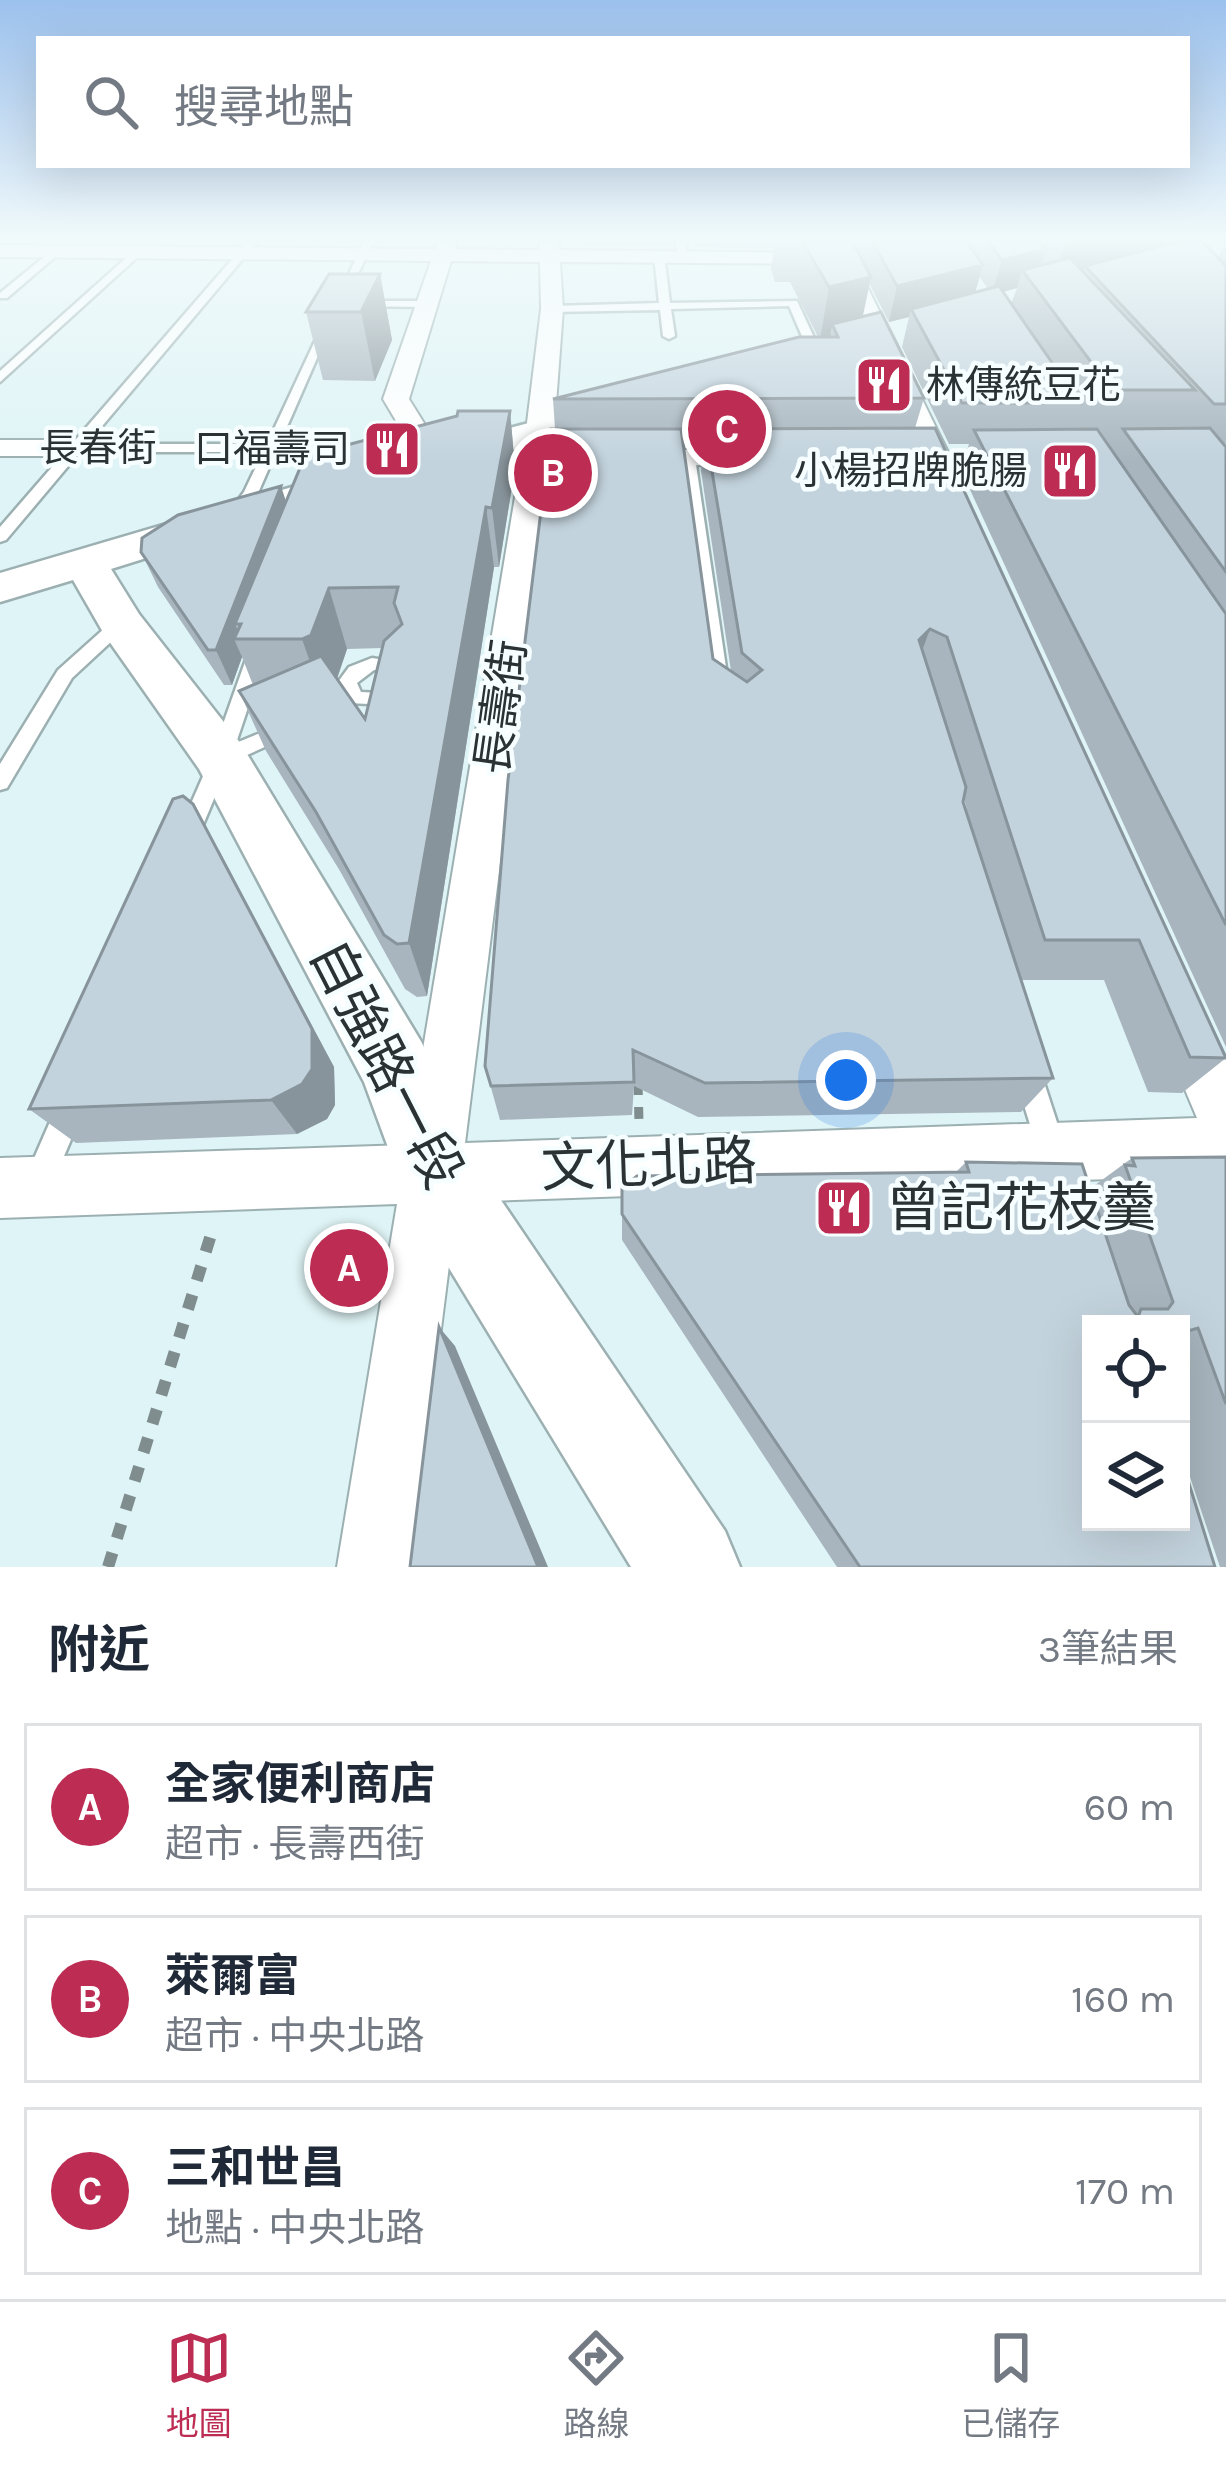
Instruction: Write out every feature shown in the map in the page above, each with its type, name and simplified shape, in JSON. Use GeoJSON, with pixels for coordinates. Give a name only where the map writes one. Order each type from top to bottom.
{"type":"FeatureCollection","features":[{"type":"Feature","properties":{"kind":"main road"},"geometry":{"type":"LineString","coordinates":[[805,360],[924,327]]}},
{"type":"Feature","properties":{"kind":"main road"},"geometry":{"type":"LineString","coordinates":[[0,588],[235,515],[314,505],[440,458],[544,449],[655,400]]}},
{"type":"Feature","properties":{"kind":"main road","name":"自強路一段"},"geometry":{"type":"LineString","coordinates":[[84,561],[121,623],[221,758],[396,1068],[435,1172],[689,1567]]}},
{"type":"Feature","properties":{"kind":"street"},"geometry":{"type":"LineString","coordinates":[[425,314],[396,399],[427,450],[440,458]]}},
{"type":"Feature","properties":{"kind":"street","name":"長壽街"},"geometry":{"type":"LineString","coordinates":[[374,1567],[544,449],[552,314]]}},
{"type":"Feature","properties":{"kind":"street"},"geometry":{"type":"LineString","coordinates":[[869,314],[947,457],[964,521]]}},
{"type":"Feature","properties":{"kind":"street","name":"長春街"},"geometry":{"type":"LineString","coordinates":[[0,448],[76,448]]}},
{"type":"Feature","properties":{"kind":"street"},"geometry":{"type":"LineString","coordinates":[[893,457],[947,457]]}},
{"type":"Feature","properties":{"kind":"street"},"geometry":{"type":"LineString","coordinates":[[601,458],[781,458]]}},
{"type":"Feature","properties":{"kind":"street"},"geometry":{"type":"LineString","coordinates":[[1170,993],[1226,1121]]}},
{"type":"Feature","properties":{"kind":"street","name":"文化北路"},"geometry":{"type":"LineString","coordinates":[[19,1187],[640,1165],[1056,1162],[1226,1146]]}},
{"type":"Feature","properties":{"kind":"lane"},"geometry":{"type":"LineString","coordinates":[[0,378],[70,314]]}},
{"type":"Feature","properties":{"kind":"lane"},"geometry":{"type":"LineString","coordinates":[[0,537],[191,314]]}},
{"type":"Feature","properties":{"kind":"lane"},"geometry":{"type":"LineString","coordinates":[[235,515],[250,493],[333,314]]}},
{"type":"Feature","properties":{"kind":"lane"},"geometry":{"type":"LineString","coordinates":[[667,314],[669,336]]}},
{"type":"Feature","properties":{"kind":"lane"},"geometry":{"type":"LineString","coordinates":[[795,314],[805,360]]}},
{"type":"Feature","properties":{"kind":"lane","name":"長春街"},"geometry":{"type":"LineString","coordinates":[[76,448],[268,448]]}},
{"type":"Feature","properties":{"kind":"lane"},"geometry":{"type":"LineString","coordinates":[[688,458],[722,703]]}},
{"type":"Feature","properties":{"kind":"lane"},"geometry":{"type":"LineString","coordinates":[[176,865],[221,758],[269,617]]}},
{"type":"Feature","properties":{"kind":"lane"},"geometry":{"type":"LineString","coordinates":[[0,782],[64,674],[121,623]]}},
{"type":"Feature","properties":{"kind":"lane"},"geometry":{"type":"LineString","coordinates":[[221,758],[336,707]]}},
{"type":"Feature","properties":{"kind":"lane"},"geometry":{"type":"LineString","coordinates":[[1018,1041],[1056,1162]]}},
{"type":"Feature","properties":{"kind":"lane"},"geometry":{"type":"LineString","coordinates":[[19,1187],[83,1078]]}},
{"type":"Feature","properties":{"kind":"path"},"geometry":{"type":"LineString","coordinates":[[638,1070],[640,1165]]}},
{"type":"Feature","properties":{"kind":"path"},"geometry":{"type":"LineString","coordinates":[[108,1567],[228,1178]]}},
{"type":"Feature","properties":{"kind":"building"},"geometry":{"type":"Polygon","coordinates":[[[882,314],[924,398],[553,399],[799,337],[838,337],[832,324],[882,314]]]}},
{"type":"Feature","properties":{"kind":"building"},"geometry":{"type":"Polygon","coordinates":[[[914,314],[1018,314],[1080,403],[962,403],[914,314]]]}},
{"type":"Feature","properties":{"kind":"building"},"geometry":{"type":"Polygon","coordinates":[[[1055,314],[1123,314],[1195,390],[1112,390],[1055,314]]]}},
{"type":"Feature","properties":{"kind":"building"},"geometry":{"type":"Polygon","coordinates":[[[1130,314],[1226,314],[1226,404],[1214,404],[1130,314]]]}},
{"type":"Feature","properties":{"kind":"building"},"geometry":{"type":"Polygon","coordinates":[[[458,411],[510,411],[492,508],[486,507],[409,943],[397,944],[384,935],[316,812],[239,691],[321,656],[365,719],[384,641],[402,624],[394,603],[398,587],[329,588],[311,635],[302,639],[234,639],[241,624],[235,624],[305,456],[457,416],[458,411]]]}},
{"type":"Feature","properties":{"kind":"building"},"geometry":{"type":"Polygon","coordinates":[[[935,428],[1226,1058],[1190,1057],[1139,940],[1045,940],[947,637],[930,629],[919,640],[966,787],[963,802],[1053,1078],[705,1083],[633,1050],[634,1082],[491,1086],[485,1066],[508,780],[551,429],[681,429],[713,659],[747,682],[762,670],[742,653],[705,429],[935,428]]]}},
{"type":"Feature","properties":{"kind":"building"},"geometry":{"type":"Polygon","coordinates":[[[1210,428],[1226,447],[1226,572],[1123,429],[1210,428]]]}},
{"type":"Feature","properties":{"kind":"building"},"geometry":{"type":"Polygon","coordinates":[[[1097,429],[1226,614],[1226,925],[974,430],[1097,429]]]}},
{"type":"Feature","properties":{"kind":"building"},"geometry":{"type":"Polygon","coordinates":[[[281,486],[216,650],[208,650],[141,552],[142,538],[178,515],[281,486]]]}},
{"type":"Feature","properties":{"kind":"building"},"geometry":{"type":"Polygon","coordinates":[[[183,796],[193,804],[312,1029],[312,1069],[302,1084],[271,1100],[29,1109],[173,799],[183,796]]]}},
{"type":"Feature","properties":{"kind":"building"},"geometry":{"type":"Polygon","coordinates":[[[1226,1157],[1226,1404],[1198,1328],[1190,1330],[1190,1315],[1139,1315],[1141,1309],[1168,1309],[1173,1302],[1125,1165],[1135,1166],[1132,1158],[1226,1157]]]}},
{"type":"Feature","properties":{"kind":"building"},"geometry":{"type":"Polygon","coordinates":[[[966,1162],[1082,1164],[1129,1305],[1136,1315],[1082,1315],[1082,1531],[1190,1531],[1190,1487],[1215,1567],[860,1567],[622,1214],[622,1188],[637,1176],[969,1172],[966,1162]]]}},
{"type":"Feature","properties":{"kind":"building"},"geometry":{"type":"Polygon","coordinates":[[[439,1327],[536,1562],[538,1567],[410,1567],[439,1327]]]}},
{"type":"Feature","properties":{"kind":"place","name":"林傳統豆花"},"geometry":{"type":"Point","coordinates":[884,385]}},
{"type":"Feature","properties":{"kind":"place","name":"三和世昌"},"geometry":{"type":"Point","coordinates":[727,429]}},
{"type":"Feature","properties":{"kind":"place","name":"口福壽司"},"geometry":{"type":"Point","coordinates":[392,449]}},
{"type":"Feature","properties":{"kind":"place","name":"小楊招牌脆腸"},"geometry":{"type":"Point","coordinates":[1070,471]}},
{"type":"Feature","properties":{"kind":"place","name":"萊爾富"},"geometry":{"type":"Point","coordinates":[553,473]}},
{"type":"Feature","properties":{"kind":"place","name":"曾記花枝羹"},"geometry":{"type":"Point","coordinates":[844,1208]}},
{"type":"Feature","properties":{"kind":"place","name":"全家便利商店"},"geometry":{"type":"Point","coordinates":[349,1268]}}]}
